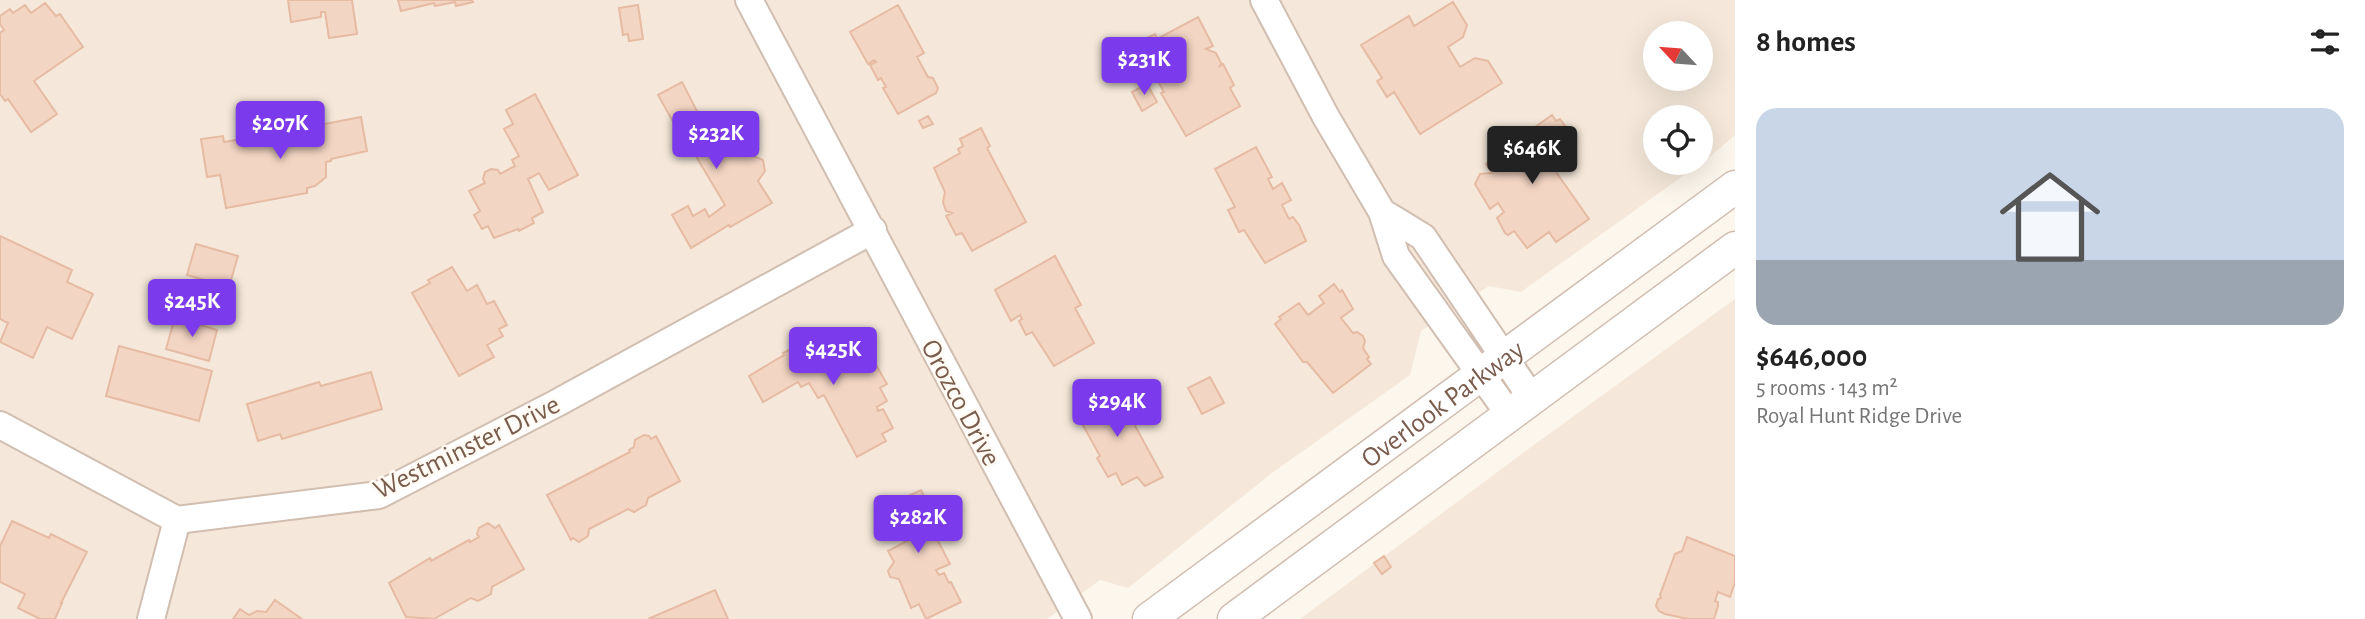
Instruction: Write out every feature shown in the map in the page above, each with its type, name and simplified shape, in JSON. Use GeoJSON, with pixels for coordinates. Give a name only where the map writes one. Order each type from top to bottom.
{"type":"FeatureCollection","features":[{"type":"Feature","properties":{"kind":"street","name":"Orozco Drive"},"geometry":{"type":"LineString","coordinates":[[749,0],[1078,619]]}},
{"type":"Feature","properties":{"kind":"street"},"geometry":{"type":"LineString","coordinates":[[1264,0],[1326,117],[1382,212],[1423,237],[1493,366],[1520,406]]}},
{"type":"Feature","properties":{"kind":"street","name":"Overlook Parkway"},"geometry":{"type":"LineString","coordinates":[[1149,619],[1735,187]]}},
{"type":"Feature","properties":{"kind":"street","name":"Westminster Drive"},"geometry":{"type":"LineString","coordinates":[[177,520],[379,495],[557,403],[873,230]]}},
{"type":"Feature","properties":{"kind":"street","name":"Overlook Parkway"},"geometry":{"type":"LineString","coordinates":[[1234,619],[1735,248]]}},
{"type":"Feature","properties":{"kind":"street"},"geometry":{"type":"LineString","coordinates":[[0,425],[177,520],[151,619]]}},
{"type":"Feature","properties":{"kind":"shaded area"},"geometry":{"type":"Polygon","coordinates":[[[0,0],[1735,0],[1735,135],[1713,154],[1713,105],[1643,105],[1643,175],[1684,175],[1521,292],[1489,286],[1421,331],[1410,375],[1272,473],[1128,588],[1100,580],[1047,619],[0,619],[0,0]]]}},
{"type":"Feature","properties":{"kind":"shaded area"},"geometry":{"type":"Polygon","coordinates":[[[1735,299],[1735,619],[1300,619],[1527,450],[1735,299]]]}},
{"type":"Feature","properties":{"kind":"building"},"geometry":{"type":"Polygon","coordinates":[[[288,0],[352,0],[357,34],[329,38],[325,12],[321,12],[321,17],[291,22],[288,0]]]}},
{"type":"Feature","properties":{"kind":"building"},"geometry":{"type":"Polygon","coordinates":[[[398,0],[473,2],[456,6],[455,2],[435,6],[434,3],[401,11],[398,0]]]}},
{"type":"Feature","properties":{"kind":"building"},"geometry":{"type":"Polygon","coordinates":[[[1453,2],[1467,25],[1463,37],[1448,47],[1460,67],[1475,58],[1488,61],[1502,83],[1420,134],[1394,92],[1387,97],[1377,81],[1382,78],[1361,45],[1409,16],[1414,26],[1453,2]]]}},
{"type":"Feature","properties":{"kind":"building"},"geometry":{"type":"Polygon","coordinates":[[[45,3],[56,16],[60,14],[83,47],[34,81],[57,114],[31,132],[8,99],[5,101],[0,94],[0,33],[4,30],[0,24],[0,16],[10,9],[13,13],[25,5],[31,13],[45,3]]]}},
{"type":"Feature","properties":{"kind":"building"},"geometry":{"type":"Polygon","coordinates":[[[638,5],[643,39],[629,41],[628,34],[623,35],[619,8],[638,5]]]}},
{"type":"Feature","properties":{"kind":"building"},"geometry":{"type":"Polygon","coordinates":[[[898,5],[924,53],[917,57],[928,77],[933,78],[938,88],[936,93],[898,114],[883,88],[886,87],[881,78],[878,80],[870,65],[876,62],[874,60],[868,64],[850,32],[898,5]]]}},
{"type":"Feature","properties":{"kind":"building"},"geometry":{"type":"Polygon","coordinates":[[[1198,17],[1213,46],[1206,49],[1216,53],[1220,66],[1223,64],[1234,85],[1230,88],[1240,106],[1186,136],[1146,60],[1141,63],[1132,45],[1155,34],[1157,39],[1198,17]]]}},
{"type":"Feature","properties":{"kind":"building"},"geometry":{"type":"Polygon","coordinates":[[[682,82],[703,123],[714,116],[724,135],[733,131],[746,156],[751,155],[763,160],[765,171],[758,181],[772,203],[691,248],[672,215],[688,206],[693,216],[705,209],[709,217],[725,205],[691,148],[697,145],[686,124],[677,129],[658,95],[682,82]]]}},
{"type":"Feature","properties":{"kind":"building"},"geometry":{"type":"Polygon","coordinates":[[[1147,84],[1157,102],[1142,111],[1132,92],[1147,84]]]}},
{"type":"Feature","properties":{"kind":"building"},"geometry":{"type":"Polygon","coordinates":[[[535,94],[578,175],[549,190],[539,173],[528,179],[543,212],[532,218],[534,223],[519,231],[518,229],[494,238],[488,226],[482,229],[474,215],[480,211],[469,191],[485,183],[485,172],[491,169],[498,170],[500,174],[515,166],[512,160],[519,156],[504,129],[513,124],[506,110],[535,94]]]}},
{"type":"Feature","properties":{"kind":"building"},"geometry":{"type":"Polygon","coordinates":[[[1552,115],[1556,121],[1560,119],[1572,136],[1569,139],[1571,142],[1547,159],[1589,219],[1556,242],[1549,232],[1527,248],[1514,231],[1508,235],[1505,233],[1497,218],[1504,212],[1498,203],[1490,209],[1475,184],[1480,174],[1492,173],[1486,164],[1552,115]]]}},
{"type":"Feature","properties":{"kind":"building"},"geometry":{"type":"Polygon","coordinates":[[[928,116],[933,124],[923,128],[919,121],[928,116]]]}},
{"type":"Feature","properties":{"kind":"building"},"geometry":{"type":"Polygon","coordinates":[[[361,117],[367,151],[326,162],[326,177],[315,186],[307,188],[307,193],[226,208],[220,175],[207,177],[201,139],[223,136],[224,142],[247,138],[248,144],[284,138],[283,132],[361,117]]]}},
{"type":"Feature","properties":{"kind":"building"},"geometry":{"type":"Polygon","coordinates":[[[981,128],[990,146],[987,148],[1026,222],[972,251],[962,233],[956,235],[946,216],[952,213],[946,211],[943,202],[945,192],[934,168],[960,153],[958,149],[963,146],[960,139],[981,128]]]}},
{"type":"Feature","properties":{"kind":"building"},"geometry":{"type":"Polygon","coordinates":[[[1256,147],[1272,177],[1268,179],[1273,189],[1282,183],[1291,200],[1282,205],[1289,219],[1293,217],[1299,225],[1306,241],[1265,263],[1244,230],[1239,232],[1228,210],[1235,207],[1215,169],[1256,147]]]}},
{"type":"Feature","properties":{"kind":"building"},"geometry":{"type":"Polygon","coordinates":[[[0,236],[72,270],[67,282],[93,294],[72,339],[47,327],[33,358],[0,342],[8,323],[0,319],[0,236]]]}},
{"type":"Feature","properties":{"kind":"building"},"geometry":{"type":"Polygon","coordinates":[[[196,244],[238,256],[229,287],[187,275],[196,244]]]}},
{"type":"Feature","properties":{"kind":"building"},"geometry":{"type":"Polygon","coordinates":[[[1055,256],[1081,305],[1075,308],[1094,343],[1054,366],[1032,332],[1026,335],[1019,321],[1022,319],[1020,315],[1011,321],[995,290],[1055,256]]]}},
{"type":"Feature","properties":{"kind":"building"},"geometry":{"type":"Polygon","coordinates":[[[452,267],[467,291],[477,285],[487,304],[494,301],[507,325],[499,329],[503,336],[487,345],[494,357],[459,376],[412,293],[430,283],[428,280],[452,267]]]}},
{"type":"Feature","properties":{"kind":"building"},"geometry":{"type":"Polygon","coordinates":[[[1334,284],[1340,292],[1342,290],[1353,309],[1341,318],[1353,333],[1357,332],[1363,336],[1363,348],[1371,364],[1333,393],[1307,362],[1303,362],[1275,324],[1281,319],[1279,317],[1299,303],[1308,315],[1324,303],[1319,296],[1334,284]]]}},
{"type":"Feature","properties":{"kind":"building"},"geometry":{"type":"Polygon","coordinates":[[[175,317],[217,330],[209,361],[166,349],[175,317]]]}},
{"type":"Feature","properties":{"kind":"building"},"geometry":{"type":"Polygon","coordinates":[[[828,334],[832,341],[843,335],[853,352],[848,354],[852,360],[861,355],[868,368],[876,365],[887,384],[880,388],[887,401],[877,407],[878,411],[883,409],[893,428],[882,434],[886,441],[857,457],[824,395],[818,398],[809,383],[801,387],[798,382],[763,402],[749,376],[784,355],[783,353],[802,344],[803,347],[828,334]]]}},
{"type":"Feature","properties":{"kind":"building"},"geometry":{"type":"Polygon","coordinates":[[[119,346],[212,371],[199,421],[106,396],[119,346]]]}},
{"type":"Feature","properties":{"kind":"building"},"geometry":{"type":"Polygon","coordinates":[[[371,372],[382,409],[282,439],[280,434],[258,441],[247,404],[319,382],[321,386],[371,372]]]}},
{"type":"Feature","properties":{"kind":"building"},"geometry":{"type":"Polygon","coordinates":[[[1210,377],[1224,403],[1202,414],[1188,388],[1210,377]]]}},
{"type":"Feature","properties":{"kind":"building"},"geometry":{"type":"Polygon","coordinates":[[[1114,387],[1163,477],[1145,486],[1137,477],[1122,485],[1116,473],[1108,477],[1097,458],[1100,456],[1074,409],[1114,387]]]}},
{"type":"Feature","properties":{"kind":"building"},"geometry":{"type":"Polygon","coordinates":[[[644,435],[651,439],[656,436],[680,481],[648,498],[646,505],[634,512],[628,509],[589,529],[588,536],[579,542],[573,538],[571,540],[547,495],[630,452],[635,440],[644,435]]]}},
{"type":"Feature","properties":{"kind":"building"},"geometry":{"type":"Polygon","coordinates":[[[921,490],[941,532],[935,535],[950,564],[936,570],[939,575],[944,573],[961,602],[926,619],[919,604],[911,608],[899,579],[890,577],[888,571],[894,562],[888,551],[907,541],[905,535],[897,539],[893,532],[885,536],[876,517],[884,514],[882,508],[921,490]]]}},
{"type":"Feature","properties":{"kind":"building"},"geometry":{"type":"Polygon","coordinates":[[[12,521],[49,538],[51,534],[87,552],[55,619],[40,619],[18,608],[25,594],[0,582],[0,546],[12,521]]]}},
{"type":"Feature","properties":{"kind":"building"},"geometry":{"type":"Polygon","coordinates":[[[488,523],[495,528],[499,525],[524,569],[492,587],[491,594],[478,601],[471,598],[434,619],[406,617],[389,583],[430,558],[431,561],[479,537],[479,528],[488,523]]]}},
{"type":"Feature","properties":{"kind":"building"},"geometry":{"type":"Polygon","coordinates":[[[1687,537],[1735,556],[1735,582],[1730,597],[1718,592],[1714,619],[1688,619],[1665,614],[1656,606],[1675,554],[1682,551],[1687,537]]]}},
{"type":"Feature","properties":{"kind":"building"},"geometry":{"type":"Polygon","coordinates":[[[1384,556],[1391,567],[1382,574],[1374,563],[1384,556]]]}},
{"type":"Feature","properties":{"kind":"building"},"geometry":{"type":"Polygon","coordinates":[[[715,590],[728,619],[648,619],[715,590]]]}},
{"type":"Feature","properties":{"kind":"building"},"geometry":{"type":"Polygon","coordinates":[[[275,600],[302,619],[233,619],[240,609],[249,615],[257,611],[266,612],[275,600]]]}}]}
